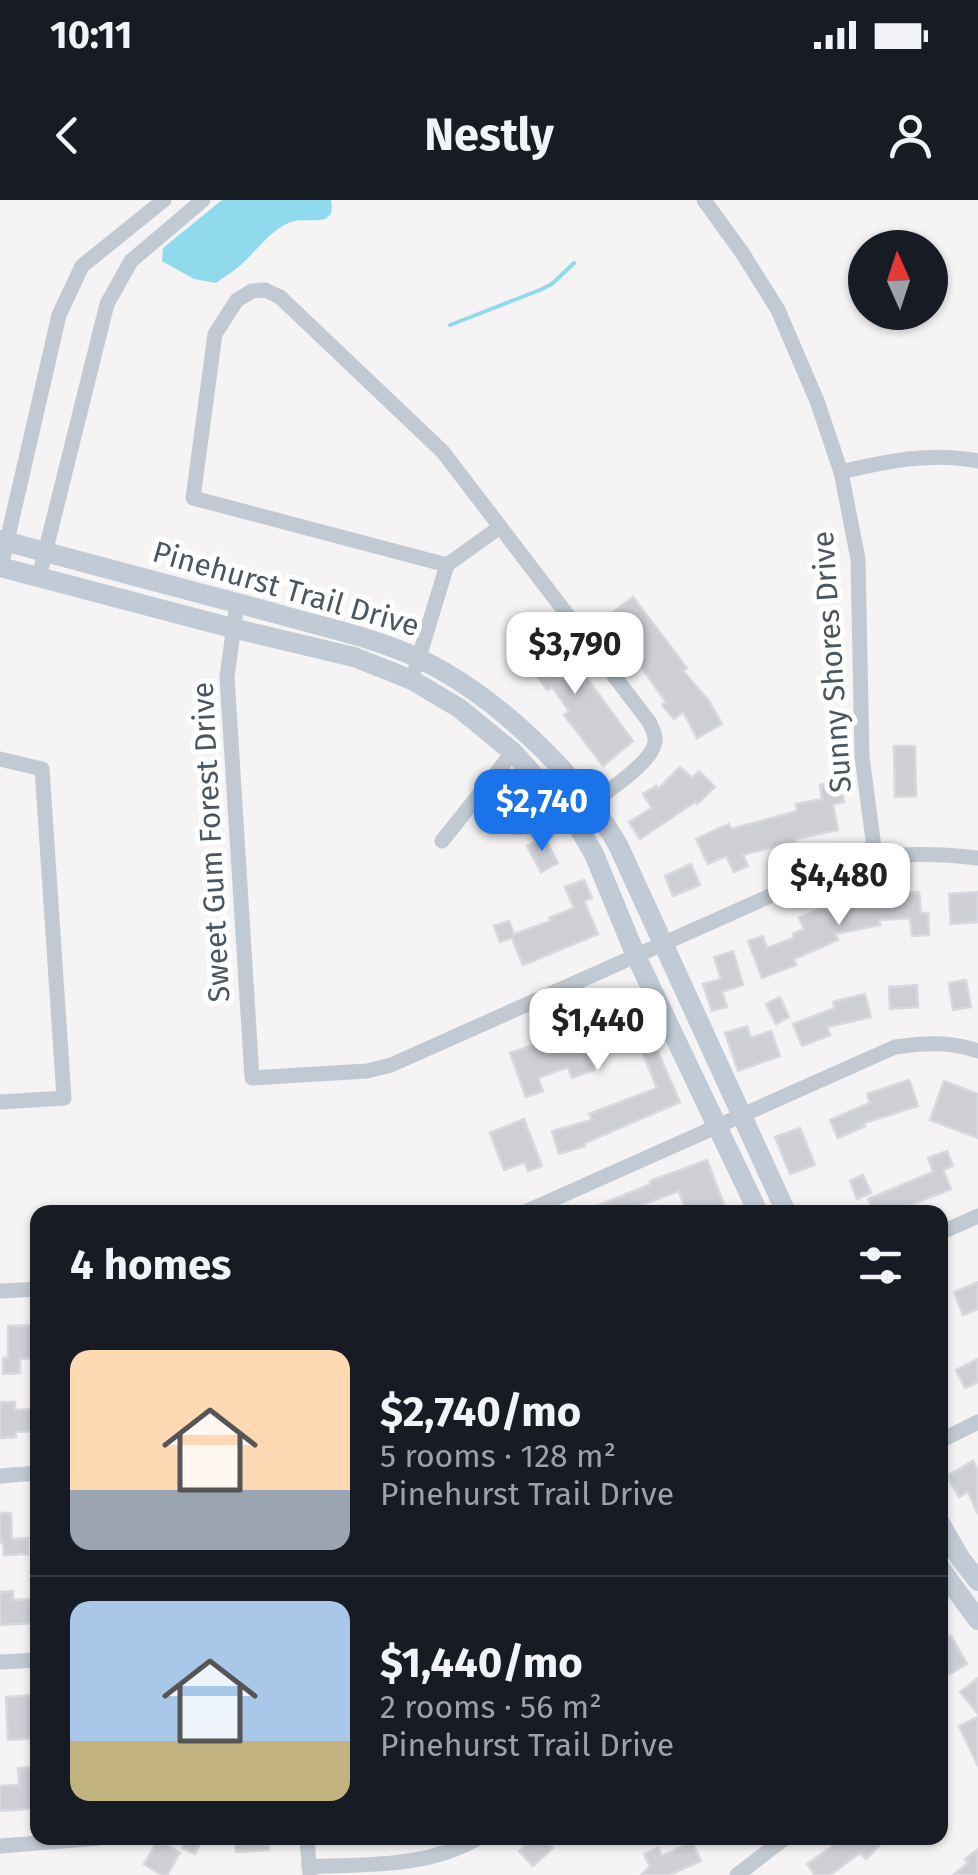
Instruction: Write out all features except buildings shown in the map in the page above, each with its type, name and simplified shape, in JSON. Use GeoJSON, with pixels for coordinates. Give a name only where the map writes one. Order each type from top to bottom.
{"type":"FeatureCollection","features":[{"type":"Feature","properties":{"kind":"street"},"geometry":{"type":"LineString","coordinates":[[0,567],[58,315],[82,266],[164,200]]}},
{"type":"Feature","properties":{"kind":"street"},"geometry":{"type":"LineString","coordinates":[[39,577],[107,304],[130,261],[203,200]]}},
{"type":"Feature","properties":{"kind":"street","name":"Sunny Shores Drive"},"geometry":{"type":"LineString","coordinates":[[704,200],[778,310],[817,401],[841,472],[858,559],[862,756],[875,855]]}},
{"type":"Feature","properties":{"kind":"street"},"geometry":{"type":"LineString","coordinates":[[446,565],[193,498],[215,334],[237,300],[252,290],[265,290],[280,297],[443,452],[650,723],[656,740],[653,750],[574,820]]}},
{"type":"Feature","properties":{"kind":"street"},"geometry":{"type":"LineString","coordinates":[[841,472],[913,457],[978,461]]}},
{"type":"Feature","properties":{"kind":"street"},"geometry":{"type":"LineString","coordinates":[[412,680],[446,565],[500,527]]}},
{"type":"Feature","properties":{"kind":"street","name":"Pinehurst Trail Drive"},"geometry":{"type":"LineString","coordinates":[[3,541],[360,637],[419,658],[462,683],[528,734],[602,816],[618,845],[783,1205]]}},
{"type":"Feature","properties":{"kind":"street","name":"Pinehurst Trail Drive"},"geometry":{"type":"LineString","coordinates":[[0,567],[354,657],[412,680],[458,708],[513,752],[574,820],[594,854],[636,956],[755,1205]]}},
{"type":"Feature","properties":{"kind":"street","name":"Sweet Gum Forest Drive"},"geometry":{"type":"LineString","coordinates":[[237,603],[227,677],[252,1078],[367,1071],[391,1065],[636,956]]}},
{"type":"Feature","properties":{"kind":"street"},"geometry":{"type":"LineString","coordinates":[[442,841],[513,752]]}},
{"type":"Feature","properties":{"kind":"street"},"geometry":{"type":"LineString","coordinates":[[0,759],[42,769],[64,1098],[0,1102]]}},
{"type":"Feature","properties":{"kind":"street"},"geometry":{"type":"LineString","coordinates":[[636,956],[844,863],[875,855],[978,858]]}},
{"type":"Feature","properties":{"kind":"street"},"geometry":{"type":"LineString","coordinates":[[562,1205],[742,1115],[895,1047],[941,1043],[962,1045],[978,1052]]}},
{"type":"Feature","properties":{"kind":"street"},"geometry":{"type":"LineString","coordinates":[[948,1229],[978,1216]]}},
{"type":"Feature","properties":{"kind":"street"},"geometry":{"type":"LineString","coordinates":[[0,1292],[30,1290]]}},
{"type":"Feature","properties":{"kind":"street"},"geometry":{"type":"LineString","coordinates":[[948,1437],[978,1422]]}},
{"type":"Feature","properties":{"kind":"street"},"geometry":{"type":"LineString","coordinates":[[0,1476],[30,1474]]}},
{"type":"Feature","properties":{"kind":"street"},"geometry":{"type":"LineString","coordinates":[[948,1537],[978,1581]]}},
{"type":"Feature","properties":{"kind":"street"},"geometry":{"type":"LineString","coordinates":[[948,1579],[978,1620]]}},
{"type":"Feature","properties":{"kind":"street"},"geometry":{"type":"LineString","coordinates":[[0,1662],[30,1660]]}},
{"type":"Feature","properties":{"kind":"street"},"geometry":{"type":"LineString","coordinates":[[0,1846],[30,1844]]}},
{"type":"Feature","properties":{"kind":"street"},"geometry":{"type":"LineString","coordinates":[[308,1845],[310,1871],[432,1858],[465,1845]]}},
{"type":"Feature","properties":{"kind":"street"},"geometry":{"type":"LineString","coordinates":[[737,1875],[776,1845]]}},
{"type":"Feature","properties":{"kind":"water"},"geometry":{"type":"Polygon","coordinates":[[[222,200],[331,200],[332,209],[325,219],[283,226],[216,283],[194,279],[162,261],[163,248],[222,200]]]}},
{"type":"Feature","properties":{"kind":"waterway"},"geometry":{"type":"LineString","coordinates":[[450,325],[540,290],[574,263]]}}]}
